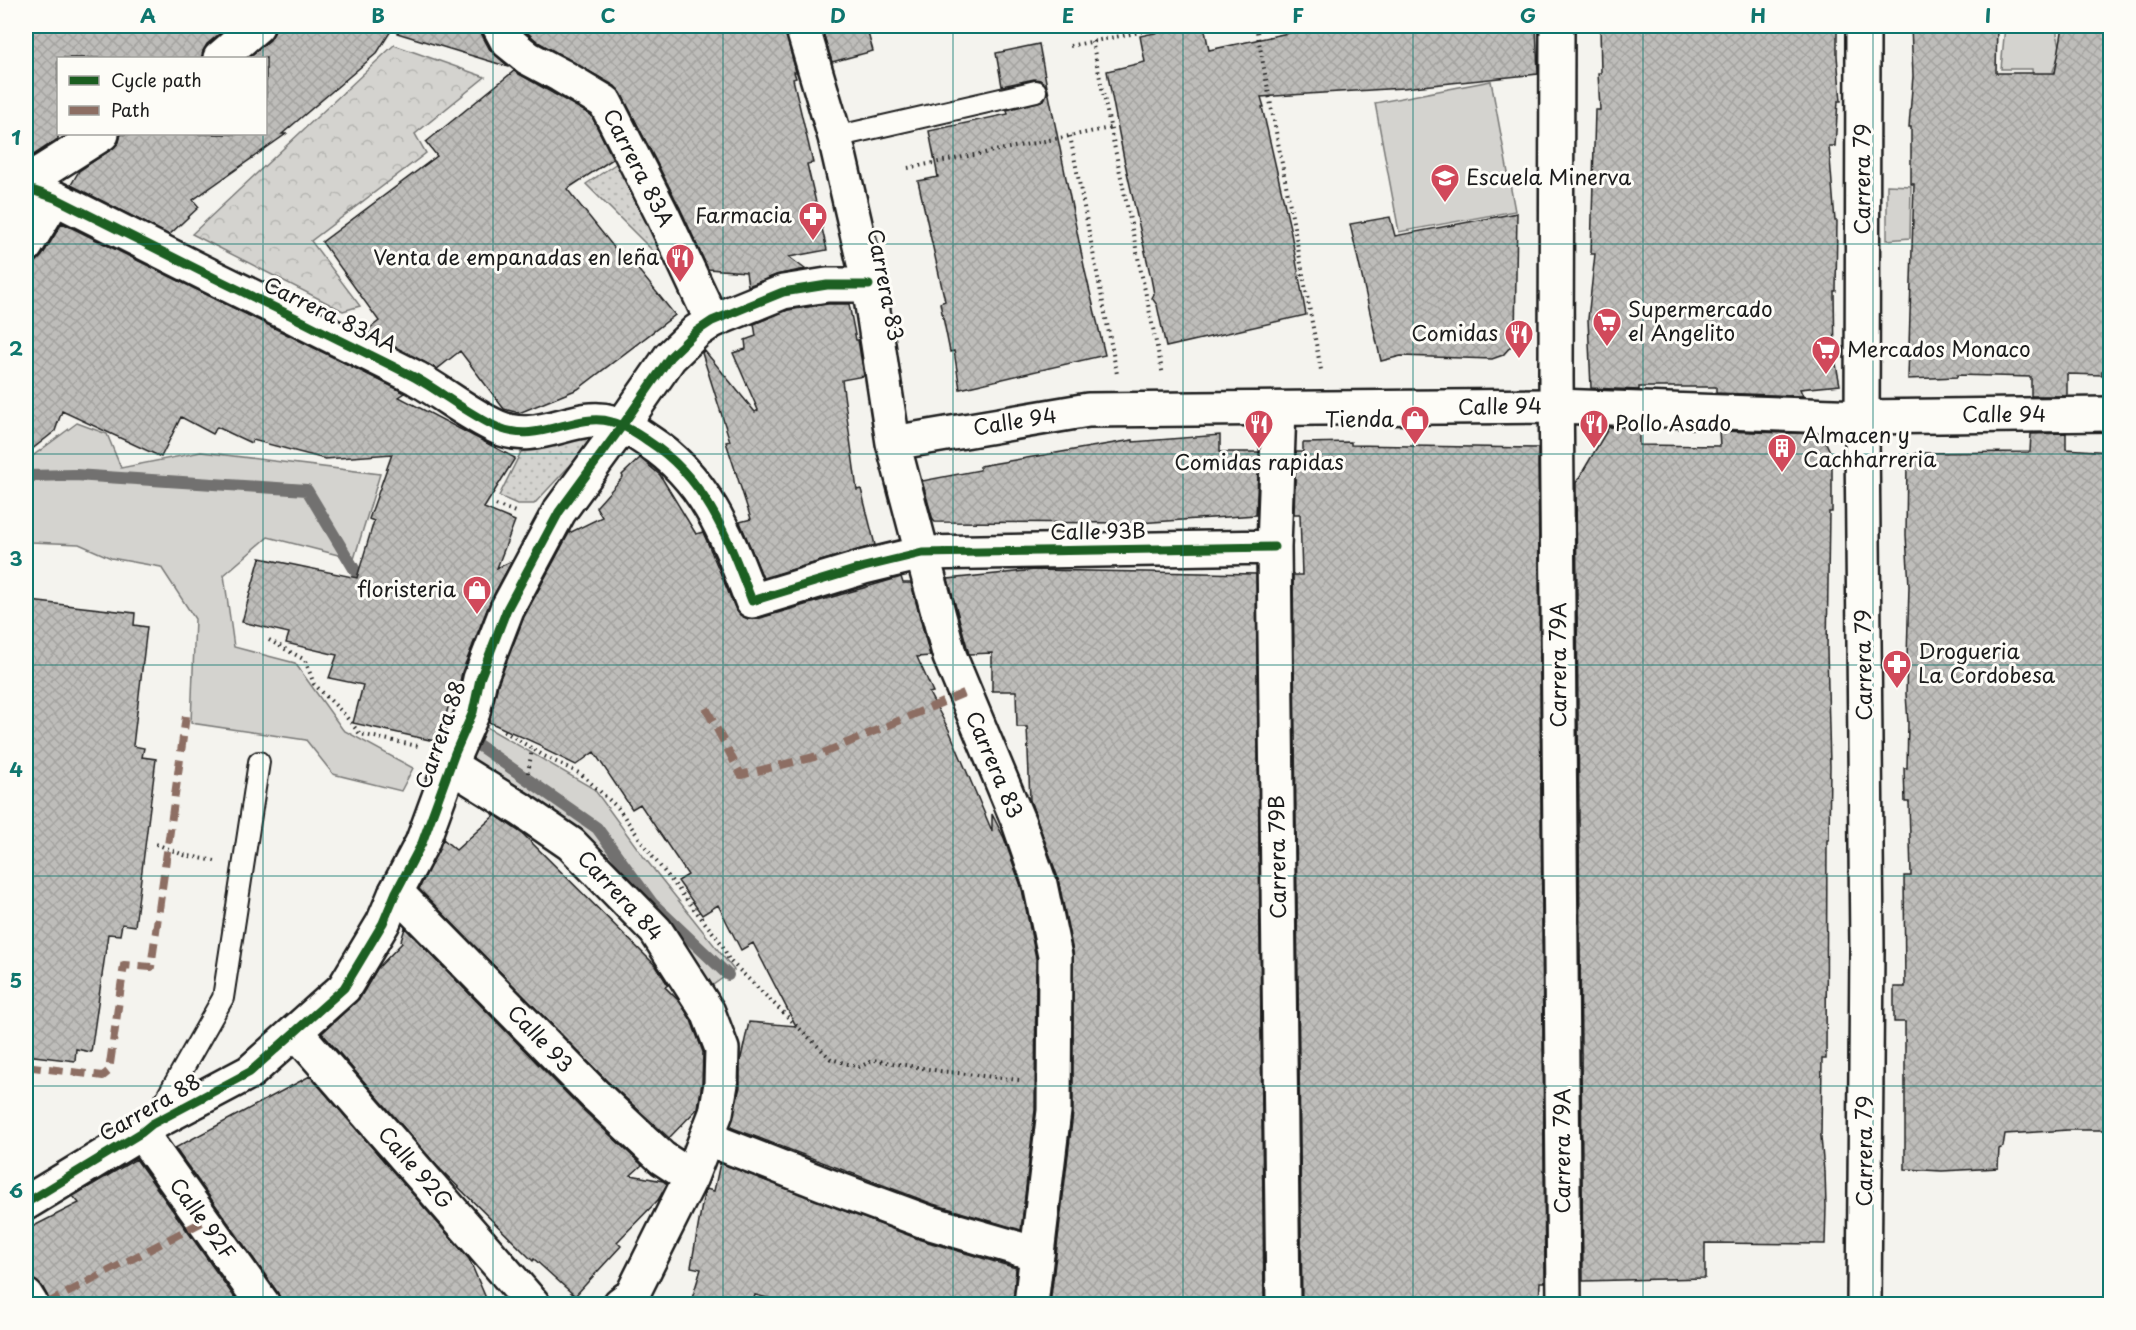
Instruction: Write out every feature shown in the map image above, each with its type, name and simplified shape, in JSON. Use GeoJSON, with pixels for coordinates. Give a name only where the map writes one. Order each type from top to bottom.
{"type":"FeatureCollection","features":[{"type":"Feature","properties":{"kind":"street"},"geometry":{"type":"LineString","coordinates":[[220,57],[257,26]]}},
{"type":"Feature","properties":{"kind":"street","name":"Carrera 83A"},"geometry":{"type":"LineString","coordinates":[[499,26],[507,41],[528,58],[605,102],[663,216],[712,321]]}},
{"type":"Feature","properties":{"kind":"street","name":"Carrera 83"},"geometry":{"type":"LineString","coordinates":[[802,26],[835,136],[869,285],[893,443],[950,657],[1019,823],[1040,884],[1055,956],[1054,1111],[1031,1305]]}},
{"type":"Feature","properties":{"kind":"street","name":"Carrera 79A"},"geometry":{"type":"LineString","coordinates":[[1557,26],[1556,406],[1564,1305]]}},
{"type":"Feature","properties":{"kind":"street","name":"Carrera 79"},"geometry":{"type":"LineString","coordinates":[[1863,26],[1862,417],[1867,948],[1864,1305]]}},
{"type":"Feature","properties":{"kind":"street"},"geometry":{"type":"LineString","coordinates":[[26,182],[100,135]]}},
{"type":"Feature","properties":{"kind":"street"},"geometry":{"type":"LineString","coordinates":[[26,246],[40,193]]}},
{"type":"Feature","properties":{"kind":"street","name":"Carrera 83AA"},"geometry":{"type":"LineString","coordinates":[[40,193],[417,379],[499,429],[523,434],[598,420],[622,426],[650,442],[675,462],[715,512],[752,601],[864,567],[922,554]]}},
{"type":"Feature","properties":{"kind":"street","name":"Carrera 88"},"geometry":{"type":"LineString","coordinates":[[26,1203],[146,1129],[250,1072],[344,988],[383,923],[396,892],[422,843],[473,712],[480,679],[507,609],[559,512],[670,357],[712,321],[783,292],[827,285],[869,285]]}},
{"type":"Feature","properties":{"kind":"street","name":"Calle 94"},"geometry":{"type":"LineString","coordinates":[[893,443],[1088,410],[1556,406],[1862,417],[2110,414]]}},
{"type":"Feature","properties":{"kind":"street","name":"Carrera 79B"},"geometry":{"type":"LineString","coordinates":[[1279,409],[1274,546],[1283,1305]]}},
{"type":"Feature","properties":{"kind":"street","name":"Calle 93B"},"geometry":{"type":"LineString","coordinates":[[922,554],[1274,546]]}},
{"type":"Feature","properties":{"kind":"street","name":"Carrera 84"},"geometry":{"type":"LineString","coordinates":[[453,760],[572,844],[656,931],[708,1012],[722,1049],[721,1084],[716,1113],[691,1177],[627,1301]]}},
{"type":"Feature","properties":{"kind":"street","name":"Calle 93"},"geometry":{"type":"LineString","coordinates":[[396,892],[594,1094],[662,1158],[691,1177]]}},
{"type":"Feature","properties":{"kind":"street","name":"Calle 92G"},"geometry":{"type":"LineString","coordinates":[[296,1032],[533,1305]]}},
{"type":"Feature","properties":{"kind":"street","name":"Calle 92F"},"geometry":{"type":"LineString","coordinates":[[146,1129],[263,1305]]}},
{"type":"Feature","properties":{"kind":"street"},"geometry":{"type":"LineString","coordinates":[[706,1138],[927,1222],[1037,1254]]}},
{"type":"Feature","properties":{"kind":"street"},"geometry":{"type":"LineString","coordinates":[[26,1296],[31,1305]]}},
{"type":"Feature","properties":{"kind":"lane"},"geometry":{"type":"LineString","coordinates":[[835,136],[1036,91]]}},
{"type":"Feature","properties":{"kind":"lane"},"geometry":{"type":"LineString","coordinates":[[146,1129],[223,998],[259,762]]}},
{"type":"Feature","properties":{"kind":"path"},"geometry":{"type":"LineString","coordinates":[[1070,46],[1170,26]]}},
{"type":"Feature","properties":{"kind":"path"},"geometry":{"type":"LineString","coordinates":[[1256,26],[1321,370]]}},
{"type":"Feature","properties":{"kind":"path"},"geometry":{"type":"LineString","coordinates":[[1092,41],[1163,377]]}},
{"type":"Feature","properties":{"kind":"path"},"geometry":{"type":"LineString","coordinates":[[908,168],[1110,128]]}},
{"type":"Feature","properties":{"kind":"path"},"geometry":{"type":"LineString","coordinates":[[1070,136],[1118,379]]}},
{"type":"Feature","properties":{"kind":"path"},"geometry":{"type":"LineString","coordinates":[[269,640],[305,660],[314,684],[360,734],[453,760]]}},
{"type":"Feature","properties":{"kind":"path"},"geometry":{"type":"LineString","coordinates":[[473,712],[532,748],[581,774],[618,808],[652,856],[722,944],[729,960],[831,1059],[859,1067],[874,1060],[940,1071],[1055,1083]]}},
{"type":"Feature","properties":{"kind":"path"},"geometry":{"type":"LineString","coordinates":[[529,763],[532,748]]}},
{"type":"Feature","properties":{"kind":"path"},"geometry":{"type":"LineString","coordinates":[[156,844],[184,855],[221,862]]}},
{"type":"Feature","properties":{"kind":"path"},"geometry":{"type":"LineString","coordinates":[[723,962],[729,960]]}},
{"type":"Feature","properties":{"kind":"green space"},"geometry":{"type":"Polygon","coordinates":[[[2005,26],[2057,26],[2061,50],[2053,71],[2074,76],[2035,108],[2032,69],[2001,69],[2005,26]]]}},
{"type":"Feature","properties":{"kind":"green space"},"geometry":{"type":"Polygon","coordinates":[[[394,45],[485,77],[415,134],[426,153],[311,241],[360,306],[343,311],[192,234],[394,45]]]}},
{"type":"Feature","properties":{"kind":"green space"},"geometry":{"type":"Polygon","coordinates":[[[1491,81],[1515,211],[1399,232],[1375,103],[1491,81]]]}},
{"type":"Feature","properties":{"kind":"green space"},"geometry":{"type":"Polygon","coordinates":[[[620,161],[663,236],[659,257],[586,184],[620,161]]]}},
{"type":"Feature","properties":{"kind":"green space"},"geometry":{"type":"Polygon","coordinates":[[[1887,185],[1911,186],[1910,238],[1887,240],[1887,185]]]}},
{"type":"Feature","properties":{"kind":"green space"},"geometry":{"type":"Polygon","coordinates":[[[77,423],[107,434],[121,468],[201,452],[380,474],[354,559],[268,537],[224,575],[234,647],[295,663],[343,730],[413,768],[401,791],[333,774],[306,740],[191,723],[195,619],[161,567],[111,558],[79,544],[31,542],[26,539],[26,461],[77,423]]]}},
{"type":"Feature","properties":{"kind":"green space"},"geometry":{"type":"Polygon","coordinates":[[[604,429],[534,504],[517,504],[499,496],[521,452],[604,429]]]}},
{"type":"Feature","properties":{"kind":"green space"},"geometry":{"type":"Polygon","coordinates":[[[476,721],[594,789],[643,856],[734,970],[710,987],[461,757],[476,721]]]}},
{"type":"Feature","properties":{"kind":"building"},"geometry":{"type":"Polygon","coordinates":[[[39,26],[229,26],[207,44],[202,57],[57,57],[58,139],[26,160],[26,87],[31,83],[26,74],[26,34],[39,26]]]}},
{"type":"Feature","properties":{"kind":"building"},"geometry":{"type":"Polygon","coordinates":[[[275,26],[394,26],[377,53],[282,134],[286,134],[193,200],[199,207],[169,235],[71,185],[79,171],[112,149],[119,142],[121,135],[267,135],[267,57],[249,57],[270,40],[275,26]]]}},
{"type":"Feature","properties":{"kind":"building"},"geometry":{"type":"Polygon","coordinates":[[[399,26],[480,26],[490,50],[509,67],[397,33],[399,26]]]}},
{"type":"Feature","properties":{"kind":"building"},"geometry":{"type":"Polygon","coordinates":[[[520,26],[784,26],[796,72],[794,72],[796,78],[793,79],[813,163],[807,164],[827,250],[789,257],[805,269],[776,275],[748,286],[746,272],[708,269],[680,208],[621,93],[615,86],[538,42],[520,26]]]}},
{"type":"Feature","properties":{"kind":"building"},"geometry":{"type":"Polygon","coordinates":[[[821,26],[866,26],[873,51],[832,62],[821,26]]]}},
{"type":"Feature","properties":{"kind":"building"},"geometry":{"type":"Polygon","coordinates":[[[1188,26],[1204,26],[1209,50],[1302,30],[1301,26],[1536,26],[1538,74],[1403,88],[1261,97],[1290,228],[1306,315],[1166,347],[1157,305],[1152,298],[1154,294],[1151,278],[1107,71],[1145,62],[1140,36],[1188,26]]]}},
{"type":"Feature","properties":{"kind":"building"},"geometry":{"type":"Polygon","coordinates":[[[1600,26],[1837,26],[1841,101],[1838,101],[1835,146],[1829,146],[1835,221],[1837,221],[1836,291],[1834,291],[1835,359],[1840,385],[1800,389],[1803,396],[1716,393],[1716,387],[1639,387],[1639,390],[1591,388],[1588,319],[1595,254],[1591,254],[1595,110],[1600,110],[1598,73],[1601,73],[1600,26]]]}},
{"type":"Feature","properties":{"kind":"building"},"geometry":{"type":"Polygon","coordinates":[[[1911,26],[1997,26],[1996,73],[2055,73],[2063,26],[2110,26],[2110,371],[2102,371],[2102,375],[2067,374],[2067,396],[2031,396],[2031,377],[1957,375],[1957,377],[1908,379],[1914,184],[1911,184],[1911,127],[1909,127],[1913,76],[1911,26]]]}},
{"type":"Feature","properties":{"kind":"building"},"geometry":{"type":"Polygon","coordinates":[[[1039,44],[1047,87],[1040,80],[1034,79],[1002,86],[996,53],[1039,44]]]}},
{"type":"Feature","properties":{"kind":"building"},"geometry":{"type":"Polygon","coordinates":[[[514,71],[591,115],[613,159],[567,189],[620,255],[624,252],[675,315],[578,389],[519,413],[504,409],[460,351],[437,369],[365,332],[379,321],[322,242],[437,156],[426,142],[514,71]]]}},
{"type":"Feature","properties":{"kind":"building"},"geometry":{"type":"Polygon","coordinates":[[[1048,90],[1085,271],[1105,355],[960,389],[954,351],[950,352],[940,303],[945,301],[918,181],[938,177],[929,131],[1008,114],[1007,110],[1044,100],[1048,90]]]}},
{"type":"Feature","properties":{"kind":"building"},"geometry":{"type":"Polygon","coordinates":[[[1517,213],[1515,337],[1503,355],[1492,359],[1401,356],[1381,361],[1350,224],[1390,217],[1395,236],[1517,213]]]}},
{"type":"Feature","properties":{"kind":"building"},"geometry":{"type":"Polygon","coordinates":[[[62,223],[405,393],[399,397],[515,458],[484,508],[515,521],[497,568],[512,561],[490,602],[462,672],[455,706],[449,704],[439,742],[353,723],[363,685],[329,678],[337,655],[286,643],[289,633],[242,622],[260,558],[357,578],[374,521],[369,519],[392,454],[325,459],[253,440],[251,443],[217,427],[213,434],[181,417],[161,457],[62,411],[55,431],[26,454],[26,272],[30,264],[42,256],[62,223]]]}},
{"type":"Feature","properties":{"kind":"building"},"geometry":{"type":"Polygon","coordinates":[[[828,304],[849,304],[856,340],[858,340],[864,376],[842,380],[857,490],[861,489],[875,545],[763,578],[740,522],[751,519],[726,442],[730,441],[702,353],[704,350],[755,412],[758,410],[733,353],[746,349],[745,340],[756,336],[754,324],[788,310],[828,304]]]}},
{"type":"Feature","properties":{"kind":"building"},"geometry":{"type":"Polygon","coordinates":[[[1609,427],[1639,428],[1639,445],[1720,446],[1719,431],[1822,434],[1832,456],[1827,650],[1830,766],[1829,840],[1827,840],[1826,1059],[1822,1059],[1821,1137],[1825,1171],[1825,1244],[1705,1243],[1705,1278],[1583,1281],[1576,483],[1609,427]]]}},
{"type":"Feature","properties":{"kind":"building"},"geometry":{"type":"Polygon","coordinates":[[[2066,433],[2066,449],[2110,452],[2110,1130],[2005,1134],[2003,1147],[1999,1149],[1998,1168],[1942,1171],[1905,1169],[1905,1022],[1894,1022],[1894,987],[1905,987],[1904,876],[1911,876],[1909,802],[1905,802],[1904,768],[1907,768],[1908,723],[1906,694],[1909,586],[1906,535],[1907,462],[1916,453],[2030,452],[2031,434],[2066,433]]]}},
{"type":"Feature","properties":{"kind":"building"},"geometry":{"type":"Polygon","coordinates":[[[1220,435],[1220,452],[1259,452],[1256,515],[1138,523],[935,522],[922,481],[980,470],[980,466],[1133,440],[1133,442],[1220,435]]]}},
{"type":"Feature","properties":{"kind":"building"},"geometry":{"type":"Polygon","coordinates":[[[1351,442],[1351,445],[1538,448],[1545,1282],[1540,1282],[1539,1305],[1302,1305],[1293,575],[1302,575],[1300,514],[1294,514],[1296,452],[1303,452],[1303,443],[1351,442]]]}},
{"type":"Feature","properties":{"kind":"building"},"geometry":{"type":"Polygon","coordinates":[[[640,458],[660,475],[696,534],[703,532],[735,608],[740,615],[748,619],[757,619],[901,577],[903,583],[911,583],[930,656],[917,657],[933,692],[929,693],[949,730],[992,831],[992,814],[1004,838],[1022,889],[1036,958],[1035,1110],[1021,1230],[933,1204],[730,1127],[740,1087],[740,1062],[749,1022],[796,1026],[753,943],[741,950],[718,905],[702,915],[678,881],[688,875],[640,804],[632,809],[594,752],[576,765],[545,750],[542,746],[489,722],[498,684],[524,617],[569,533],[602,517],[596,507],[623,477],[622,475],[640,458]]]}},
{"type":"Feature","properties":{"kind":"building"},"geometry":{"type":"Polygon","coordinates":[[[1035,570],[1256,574],[1264,1305],[1050,1305],[1073,1113],[1073,952],[1058,878],[1030,800],[1027,727],[1017,727],[1016,691],[992,691],[992,653],[969,654],[948,579],[1035,570]]]}},
{"type":"Feature","properties":{"kind":"building"},"geometry":{"type":"Polygon","coordinates":[[[30,601],[135,613],[134,625],[147,627],[133,746],[144,748],[142,757],[156,759],[135,926],[122,924],[120,935],[108,934],[91,1052],[76,1049],[75,1061],[26,1055],[26,622],[28,623],[30,601]]]}},
{"type":"Feature","properties":{"kind":"building"},"geometry":{"type":"Polygon","coordinates":[[[495,815],[524,835],[656,966],[668,985],[665,987],[680,1002],[691,1020],[703,1052],[698,1108],[669,1138],[607,1081],[419,889],[443,839],[456,850],[495,815]]]}},
{"type":"Feature","properties":{"kind":"building"},"geometry":{"type":"Polygon","coordinates":[[[405,928],[581,1108],[642,1165],[631,1175],[663,1181],[667,1184],[658,1200],[617,1242],[621,1246],[575,1296],[534,1259],[533,1261],[437,1166],[322,1033],[360,998],[377,969],[402,943],[405,928]]]}},
{"type":"Feature","properties":{"kind":"building"},"geometry":{"type":"Polygon","coordinates":[[[310,1076],[469,1259],[489,1305],[281,1305],[278,1293],[175,1148],[310,1076]]]}},
{"type":"Feature","properties":{"kind":"building"},"geometry":{"type":"Polygon","coordinates":[[[136,1159],[240,1305],[50,1305],[42,1286],[32,1279],[26,1267],[26,1230],[79,1203],[73,1196],[136,1159]]]}},
{"type":"Feature","properties":{"kind":"building"},"geometry":{"type":"Polygon","coordinates":[[[720,1163],[921,1240],[1016,1268],[1013,1305],[798,1305],[755,1295],[752,1305],[690,1305],[701,1269],[691,1267],[704,1193],[706,1189],[714,1191],[720,1163]]]}},
{"type":"Feature","properties":{"kind":"waterway"},"geometry":{"type":"LineString","coordinates":[[26,476],[75,475],[307,490],[356,572],[364,575]]}},
{"type":"Feature","properties":{"kind":"waterway"},"geometry":{"type":"LineString","coordinates":[[464,735],[597,828],[652,903],[728,975]]}},
{"type":"Feature","properties":{"kind":"marked path"},"geometry":{"type":"LineString","coordinates":[[706,708],[741,775],[814,757],[964,693]]}},
{"type":"Feature","properties":{"kind":"marked path"},"geometry":{"type":"LineString","coordinates":[[26,1066],[103,1076],[109,1071],[124,965],[151,967],[186,716]]}},
{"type":"Feature","properties":{"kind":"marked path"},"geometry":{"type":"LineString","coordinates":[[46,1304],[204,1221]]}},
{"type":"Feature","properties":{"kind":"cycle path"},"geometry":{"type":"LineString","coordinates":[[26,188],[55,198],[401,370],[497,427],[512,432],[527,433],[598,420],[617,423],[631,430],[668,456],[701,492],[724,533],[752,601],[864,567],[922,553],[1274,547]]}},
{"type":"Feature","properties":{"kind":"cycle path"},"geometry":{"type":"LineString","coordinates":[[26,1203],[152,1124],[250,1072],[344,988],[383,923],[396,892],[422,843],[455,753],[473,712],[480,679],[507,609],[559,512],[670,357],[697,331],[712,321],[783,292],[827,285],[869,285]]}},
{"type":"Feature","properties":{"kind":"place","name":"Escuela Minerva"},"geometry":{"type":"Point","coordinates":[1445,204]}},
{"type":"Feature","properties":{"kind":"place","name":"Farmacia"},"geometry":{"type":"Point","coordinates":[813,242]}},
{"type":"Feature","properties":{"kind":"place","name":"Venta de empanadas en leña"},"geometry":{"type":"Point","coordinates":[680,284]}},
{"type":"Feature","properties":{"kind":"place","name":"Supermercado el Angelito"},"geometry":{"type":"Point","coordinates":[1607,348]}},
{"type":"Feature","properties":{"kind":"place","name":"Comidas"},"geometry":{"type":"Point","coordinates":[1519,360]}},
{"type":"Feature","properties":{"kind":"place","name":"Mercados Monaco"},"geometry":{"type":"Point","coordinates":[1826,376]}},
{"type":"Feature","properties":{"kind":"place","name":"Tienda"},"geometry":{"type":"Point","coordinates":[1415,446]}},
{"type":"Feature","properties":{"kind":"place","name":"Comidas rapidas"},"geometry":{"type":"Point","coordinates":[1259,450]}},
{"type":"Feature","properties":{"kind":"place","name":"Pollo Asado"},"geometry":{"type":"Point","coordinates":[1594,450]}},
{"type":"Feature","properties":{"kind":"place","name":"Almacen y Cachharreria"},"geometry":{"type":"Point","coordinates":[1782,474]}},
{"type":"Feature","properties":{"kind":"place","name":"floristeria"},"geometry":{"type":"Point","coordinates":[477,616]}},
{"type":"Feature","properties":{"kind":"place","name":"Drogueria La Cordobesa"},"geometry":{"type":"Point","coordinates":[1897,690]}}]}
